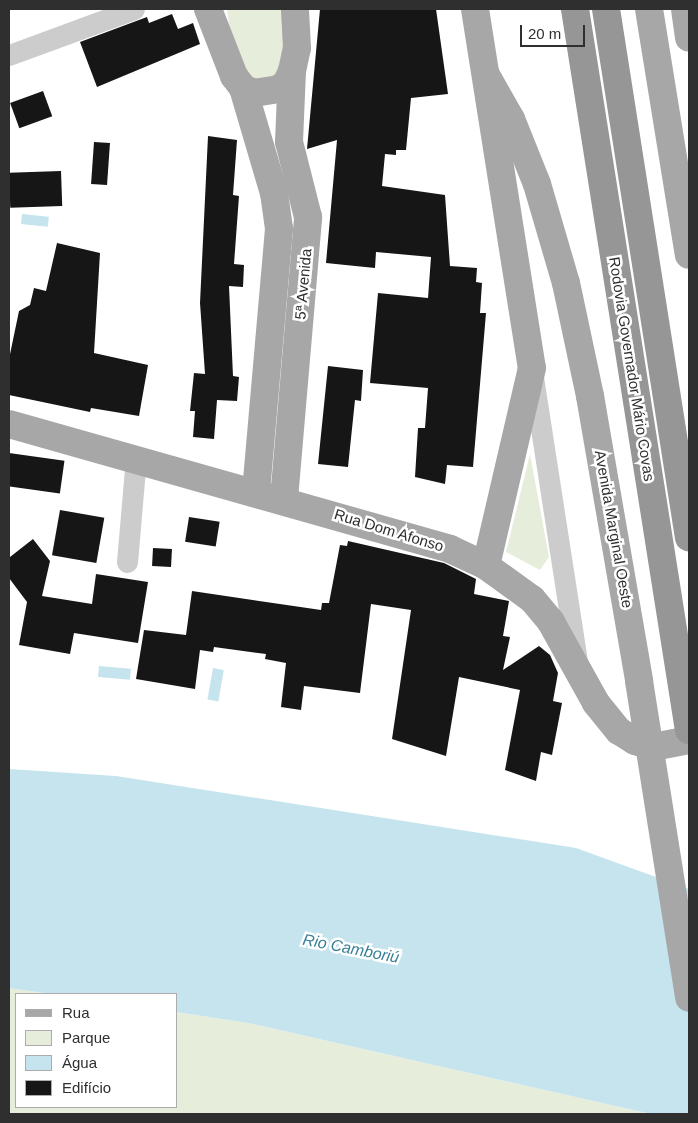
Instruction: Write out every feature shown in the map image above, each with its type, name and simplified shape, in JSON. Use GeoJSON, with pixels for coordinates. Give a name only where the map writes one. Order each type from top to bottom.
{"type":"FeatureCollection","features":[{"type":"Feature","properties":{"kind":"highway","name":"Rodovia Governador Mário Covas"},"geometry":{"type":"LineString","coordinates":[[576,9],[689,730]]}},
{"type":"Feature","properties":{"kind":"highway","name":"Rodovia Governador Mário Covas"},"geometry":{"type":"LineString","coordinates":[[606,9],[689,538]]}},
{"type":"Feature","properties":{"kind":"main road","name":"5ª Avenida"},"geometry":{"type":"LineString","coordinates":[[208,9],[224,55],[243,88],[274,193],[280,229],[256,492]]}},
{"type":"Feature","properties":{"kind":"main road","name":"5ª Avenida"},"geometry":{"type":"LineString","coordinates":[[284,499],[308,217],[289,142],[292,71],[297,48],[295,9]]}},
{"type":"Feature","properties":{"kind":"main road","name":"Avenida Marginal Oeste"},"geometry":{"type":"LineString","coordinates":[[475,9],[532,368],[486,566]]}},
{"type":"Feature","properties":{"kind":"main road"},"geometry":{"type":"LineString","coordinates":[[649,9],[689,255]]}},
{"type":"Feature","properties":{"kind":"main road"},"geometry":{"type":"LineString","coordinates":[[685,9],[689,38]]}},
{"type":"Feature","properties":{"kind":"main road"},"geometry":{"type":"LineString","coordinates":[[243,88],[254,93],[278,90],[286,84],[292,71]]}},
{"type":"Feature","properties":{"kind":"main road","name":"Avenida Marginal Oeste"},"geometry":{"type":"LineString","coordinates":[[486,75],[511,119],[537,184],[566,284],[590,396],[639,681],[689,998]]}},
{"type":"Feature","properties":{"kind":"main road","name":"Rua Dom Afonso"},"geometry":{"type":"LineString","coordinates":[[9,424],[284,499],[441,546],[486,566],[532,599],[551,622],[606,719],[626,736],[653,747],[689,740]]}},
{"type":"Feature","properties":{"kind":"street"},"geometry":{"type":"LineString","coordinates":[[9,55],[134,9]]}},
{"type":"Feature","properties":{"kind":"street"},"geometry":{"type":"LineString","coordinates":[[532,368],[579,671]]}},
{"type":"Feature","properties":{"kind":"street"},"geometry":{"type":"LineString","coordinates":[[127,562],[136,458]]}},
{"type":"Feature","properties":{"kind":"green space"},"geometry":{"type":"Polygon","coordinates":[[[227,9],[286,9],[282,67],[272,79],[257,81],[246,75],[231,38],[227,9]]]}},
{"type":"Feature","properties":{"kind":"green space"},"geometry":{"type":"Polygon","coordinates":[[[530,454],[549,557],[540,570],[506,552],[530,454]]]}},
{"type":"Feature","properties":{"kind":"green space"},"geometry":{"type":"Polygon","coordinates":[[[9,988],[43,993],[15,993],[15,1108],[178,1108],[178,1012],[248,1023],[651,1114],[9,1114],[9,988]]]}},
{"type":"Feature","properties":{"kind":"water"},"geometry":{"type":"Polygon","coordinates":[[[22,214],[49,217],[48,227],[21,224],[22,214]]]}},
{"type":"Feature","properties":{"kind":"water"},"geometry":{"type":"Polygon","coordinates":[[[99,666],[131,669],[130,680],[98,677],[99,666]]]}},
{"type":"Feature","properties":{"kind":"water"},"geometry":{"type":"Polygon","coordinates":[[[213,668],[224,670],[218,701],[207,700],[213,668]]]}},
{"type":"Feature","properties":{"kind":"water","name":"Rio Camboriú"},"geometry":{"type":"Polygon","coordinates":[[[9,769],[116,776],[576,848],[689,889],[689,1114],[651,1114],[248,1023],[178,1012],[178,993],[43,993],[9,988],[9,769]]]}},
{"type":"Feature","properties":{"kind":"building"},"geometry":{"type":"Polygon","coordinates":[[[320,9],[436,9],[448,94],[411,98],[406,150],[396,150],[396,155],[385,154],[382,186],[445,195],[450,266],[477,268],[476,282],[482,283],[480,313],[486,313],[473,467],[447,465],[445,484],[415,477],[418,428],[425,428],[428,388],[370,383],[378,293],[428,298],[431,257],[376,252],[375,268],[326,263],[337,140],[307,149],[320,9]]]}},
{"type":"Feature","properties":{"kind":"building"},"geometry":{"type":"Polygon","coordinates":[[[172,14],[178,29],[193,23],[200,44],[97,87],[80,42],[147,17],[149,23],[172,14]]]}},
{"type":"Feature","properties":{"kind":"building"},"geometry":{"type":"Polygon","coordinates":[[[43,91],[52,116],[19,128],[10,103],[43,91]]]}},
{"type":"Feature","properties":{"kind":"building"},"geometry":{"type":"Polygon","coordinates":[[[208,136],[237,140],[233,195],[239,196],[234,264],[244,265],[243,287],[229,286],[233,376],[239,377],[237,401],[217,400],[214,439],[193,437],[195,411],[190,411],[194,373],[205,374],[200,303],[208,136]]]}},
{"type":"Feature","properties":{"kind":"building"},"geometry":{"type":"Polygon","coordinates":[[[94,142],[110,143],[107,185],[91,184],[94,142]]]}},
{"type":"Feature","properties":{"kind":"building"},"geometry":{"type":"Polygon","coordinates":[[[61,171],[62,206],[10,208],[9,173],[61,171]]]}},
{"type":"Feature","properties":{"kind":"building"},"geometry":{"type":"Polygon","coordinates":[[[57,243],[100,253],[94,353],[148,365],[139,416],[91,408],[90,412],[9,395],[9,359],[19,311],[30,305],[34,288],[46,291],[57,243]]]}},
{"type":"Feature","properties":{"kind":"building"},"geometry":{"type":"Polygon","coordinates":[[[328,366],[363,370],[361,401],[355,400],[348,467],[318,464],[328,366]]]}},
{"type":"Feature","properties":{"kind":"building"},"geometry":{"type":"Polygon","coordinates":[[[9,453],[64,461],[60,493],[9,486],[9,453]]]}},
{"type":"Feature","properties":{"kind":"building"},"geometry":{"type":"Polygon","coordinates":[[[60,510],[104,518],[96,563],[52,555],[60,510]]]}},
{"type":"Feature","properties":{"kind":"building"},"geometry":{"type":"Polygon","coordinates":[[[189,517],[220,522],[216,547],[185,542],[189,517]]]}},
{"type":"Feature","properties":{"kind":"building"},"geometry":{"type":"Polygon","coordinates":[[[33,539],[50,561],[42,596],[92,604],[96,574],[148,582],[138,643],[74,633],[70,654],[19,645],[27,602],[9,578],[9,564],[10,557],[33,539]]]}},
{"type":"Feature","properties":{"kind":"building"},"geometry":{"type":"Polygon","coordinates":[[[348,541],[444,563],[476,579],[474,594],[509,601],[503,636],[510,637],[503,670],[539,646],[550,655],[558,673],[553,701],[562,703],[552,755],[541,752],[536,781],[505,770],[520,690],[459,677],[446,756],[392,739],[411,610],[371,604],[360,693],[304,686],[301,710],[281,707],[286,663],[265,659],[266,654],[214,647],[213,652],[200,650],[195,689],[136,679],[144,630],[186,635],[192,591],[321,610],[322,603],[329,603],[340,545],[347,546],[348,541]]]}},
{"type":"Feature","properties":{"kind":"building"},"geometry":{"type":"Polygon","coordinates":[[[153,548],[172,549],[171,567],[152,566],[153,548]]]}}]}
